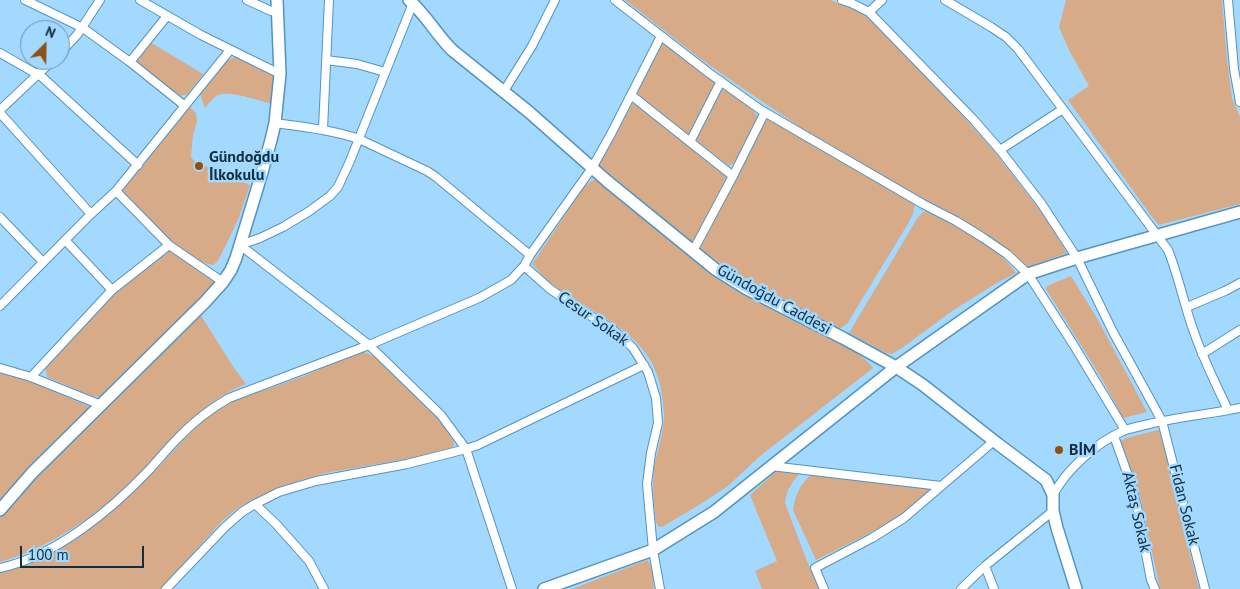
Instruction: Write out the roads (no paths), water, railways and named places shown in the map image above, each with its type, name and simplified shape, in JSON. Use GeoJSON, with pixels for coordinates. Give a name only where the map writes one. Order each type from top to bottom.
{"type":"FeatureCollection","features":[{"type":"Feature","properties":{"kind":"street"},"geometry":{"type":"LineString","coordinates":[[24,0],[83,28],[130,62],[185,106]]}},
{"type":"Feature","properties":{"kind":"street"},"geometry":{"type":"LineString","coordinates":[[70,44],[83,28],[100,0]]}},
{"type":"Feature","properties":{"kind":"street"},"geometry":{"type":"LineString","coordinates":[[140,0],[230,50],[280,74]]}},
{"type":"Feature","properties":{"kind":"street"},"geometry":{"type":"LineString","coordinates":[[247,0],[278,13]]}},
{"type":"Feature","properties":{"kind":"street"},"geometry":{"type":"LineString","coordinates":[[0,510],[32,473],[184,324],[218,288],[230,270],[240,245],[275,123],[280,74],[277,0]]}},
{"type":"Feature","properties":{"kind":"street"},"geometry":{"type":"LineString","coordinates":[[323,129],[329,0]]}},
{"type":"Feature","properties":{"kind":"street"},"geometry":{"type":"LineString","coordinates":[[504,91],[532,46],[555,0]]}},
{"type":"Feature","properties":{"kind":"street"},"geometry":{"type":"LineString","coordinates":[[615,0],[721,81],[766,112],[915,200],[969,229],[1007,254],[1028,274],[1125,430]]}},
{"type":"Feature","properties":{"kind":"street"},"geometry":{"type":"LineString","coordinates":[[842,0],[869,12],[882,0]]}},
{"type":"Feature","properties":{"kind":"street"},"geometry":{"type":"LineString","coordinates":[[945,0],[1006,37],[1018,49],[1168,250],[1175,266],[1193,331],[1228,410]]}},
{"type":"Feature","properties":{"kind":"street"},"geometry":{"type":"LineString","coordinates":[[1228,0],[1234,69],[1240,102]]}},
{"type":"Feature","properties":{"kind":"street"},"geometry":{"type":"LineString","coordinates":[[240,245],[283,227],[308,212],[334,192],[359,139],[385,72],[416,3]]}},
{"type":"Feature","properties":{"kind":"street","name":"Gündoğdu Caddesi"},"geometry":{"type":"LineString","coordinates":[[416,3],[452,50],[504,91],[592,168],[715,269],[747,289],[896,367],[924,385],[1046,480],[1053,495]]}},
{"type":"Feature","properties":{"kind":"street","name":"Fidan Sokak"},"geometry":{"type":"LineString","coordinates":[[869,12],[974,119],[1041,203],[1077,258],[1113,332],[1162,421],[1205,589]]}},
{"type":"Feature","properties":{"kind":"street"},"geometry":{"type":"LineString","coordinates":[[130,62],[167,16]]}},
{"type":"Feature","properties":{"kind":"street"},"geometry":{"type":"LineString","coordinates":[[1230,33],[1240,32]]}},
{"type":"Feature","properties":{"kind":"street"},"geometry":{"type":"LineString","coordinates":[[0,568],[32,557],[48,549],[91,522],[132,487],[193,424],[211,409],[229,398],[369,345],[479,298],[511,280],[524,266],[592,168],[661,36]]}},
{"type":"Feature","properties":{"kind":"street"},"geometry":{"type":"LineString","coordinates":[[0,306],[116,191],[230,50]]}},
{"type":"Feature","properties":{"kind":"street"},"geometry":{"type":"LineString","coordinates":[[0,53],[38,74],[138,165]]}},
{"type":"Feature","properties":{"kind":"street"},"geometry":{"type":"LineString","coordinates":[[326,60],[357,64],[385,72]]}},
{"type":"Feature","properties":{"kind":"street"},"geometry":{"type":"LineString","coordinates":[[42,70],[0,112],[91,214]]}},
{"type":"Feature","properties":{"kind":"street"},"geometry":{"type":"LineString","coordinates":[[690,142],[721,81]]}},
{"type":"Feature","properties":{"kind":"street"},"geometry":{"type":"LineString","coordinates":[[631,95],[733,176]]}},
{"type":"Feature","properties":{"kind":"street"},"geometry":{"type":"LineString","coordinates":[[1000,150],[1063,109]]}},
{"type":"Feature","properties":{"kind":"street"},"geometry":{"type":"LineString","coordinates":[[693,251],[766,112]]}},
{"type":"Feature","properties":{"kind":"street"},"geometry":{"type":"LineString","coordinates":[[275,123],[335,131],[359,139],[427,171],[530,255]]}},
{"type":"Feature","properties":{"kind":"street"},"geometry":{"type":"LineString","coordinates":[[116,191],[169,245],[223,282]]}},
{"type":"Feature","properties":{"kind":"street"},"geometry":{"type":"LineString","coordinates":[[544,589],[652,550],[714,512],[896,367],[1028,274],[1077,258],[1240,212]]}},
{"type":"Feature","properties":{"kind":"street"},"geometry":{"type":"LineString","coordinates":[[0,217],[43,262]]}},
{"type":"Feature","properties":{"kind":"street"},"geometry":{"type":"LineString","coordinates":[[65,240],[112,290]]}},
{"type":"Feature","properties":{"kind":"street"},"geometry":{"type":"LineString","coordinates":[[31,377],[112,290],[169,245]]}},
{"type":"Feature","properties":{"kind":"street"},"geometry":{"type":"LineString","coordinates":[[240,245],[369,345],[441,415],[466,450],[512,589]]}},
{"type":"Feature","properties":{"kind":"street","name":"Cesur Sokak"},"geometry":{"type":"LineString","coordinates":[[524,266],[550,289],[612,329],[633,348],[648,372],[656,398],[658,423],[651,453],[647,484],[652,550],[660,589]]}},
{"type":"Feature","properties":{"kind":"street"},"geometry":{"type":"LineString","coordinates":[[1187,307],[1240,283]]}},
{"type":"Feature","properties":{"kind":"street"},"geometry":{"type":"LineString","coordinates":[[1202,354],[1240,330]]}},
{"type":"Feature","properties":{"kind":"street"},"geometry":{"type":"LineString","coordinates":[[166,589],[225,527],[242,512],[279,492],[316,481],[407,464],[466,450],[644,365]]}},
{"type":"Feature","properties":{"kind":"street"},"geometry":{"type":"LineString","coordinates":[[0,368],[31,377],[101,405]]}},
{"type":"Feature","properties":{"kind":"street"},"geometry":{"type":"LineString","coordinates":[[1076,589],[1057,528],[1053,495],[1058,485],[1071,469],[1089,453],[1125,430],[1162,421],[1240,408]]}},
{"type":"Feature","properties":{"kind":"street","name":"Aktaş Sokak"},"geometry":{"type":"LineString","coordinates":[[1114,436],[1133,490],[1151,580],[1155,589]]}},
{"type":"Feature","properties":{"kind":"street"},"geometry":{"type":"LineString","coordinates":[[824,589],[815,568],[872,538],[904,518],[994,441]]}},
{"type":"Feature","properties":{"kind":"street"},"geometry":{"type":"LineString","coordinates":[[771,466],[941,486]]}},
{"type":"Feature","properties":{"kind":"street"},"geometry":{"type":"LineString","coordinates":[[255,504],[309,561],[324,589]]}},
{"type":"Feature","properties":{"kind":"street"},"geometry":{"type":"LineString","coordinates":[[960,589],[985,566],[1054,511]]}},
{"type":"Feature","properties":{"kind":"street"},"geometry":{"type":"LineString","coordinates":[[985,566],[994,589]]}},
{"type":"Feature","properties":{"kind":"place","name":"Gündoğdu İlkokulu"},"geometry":{"type":"Point","coordinates":[199,166]}},
{"type":"Feature","properties":{"kind":"place","name":"BİM"},"geometry":{"type":"Point","coordinates":[1059,450]}}]}
